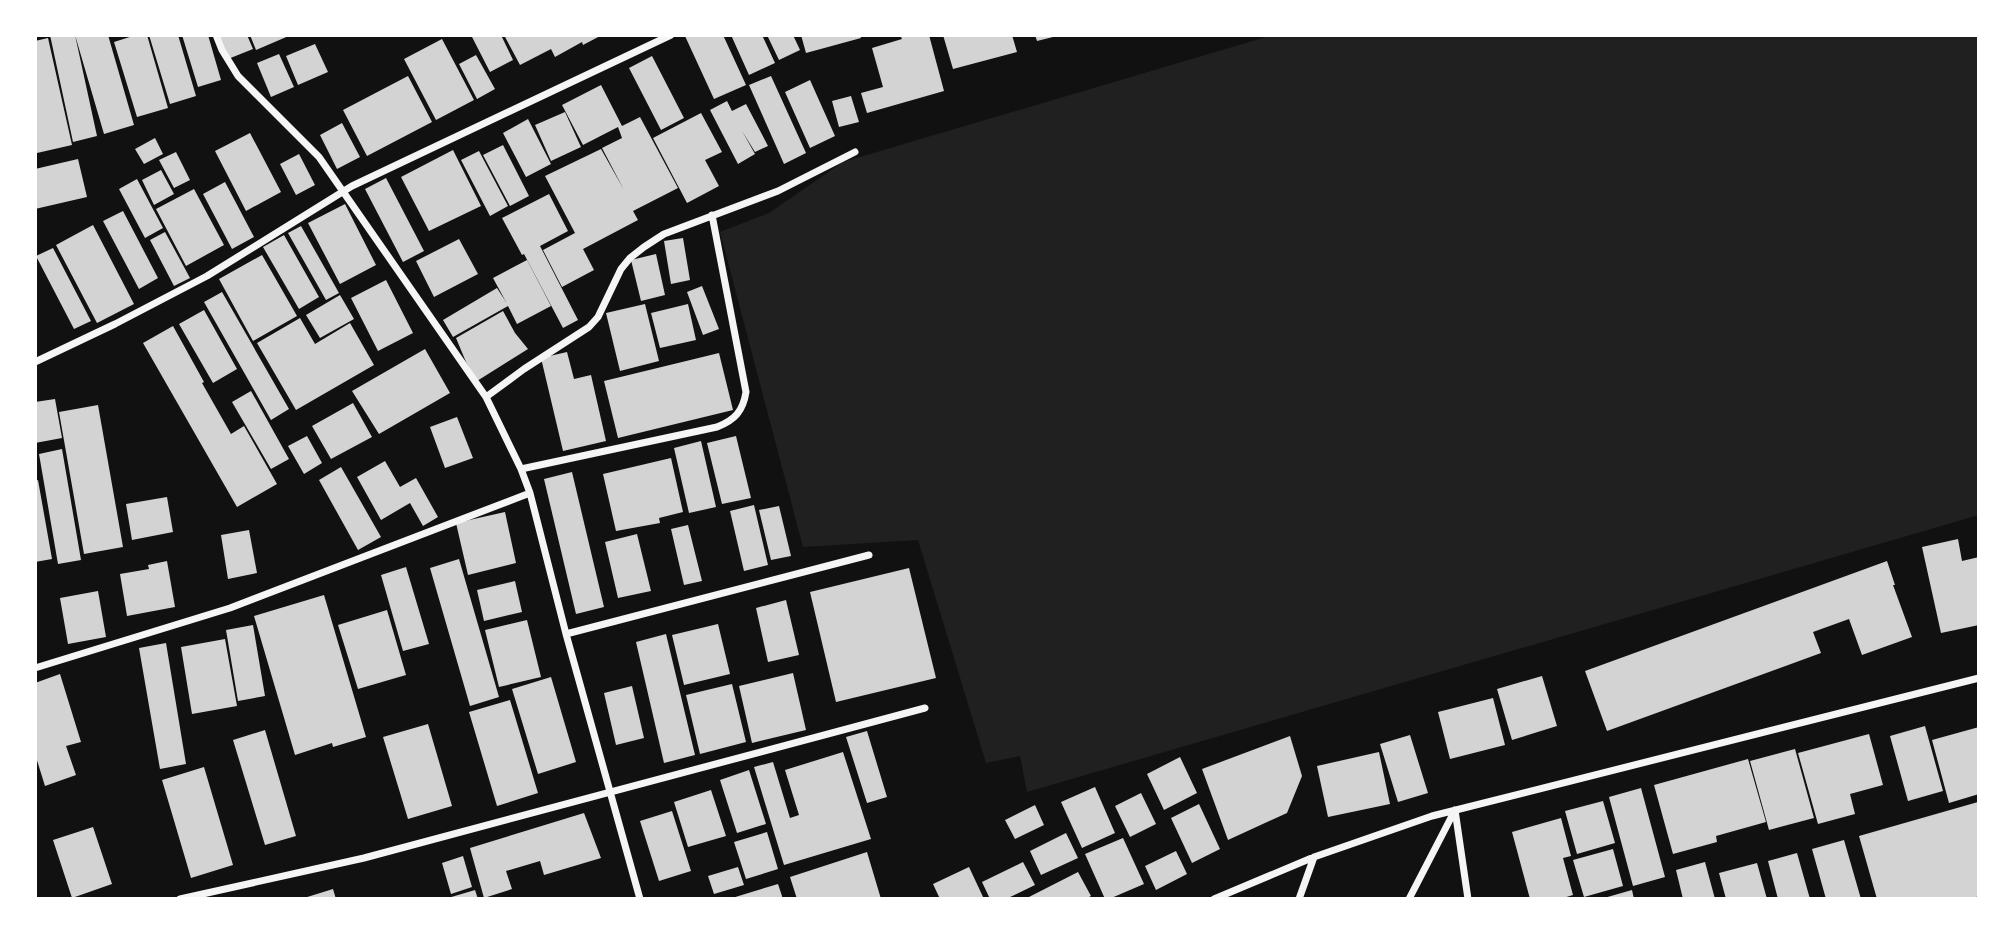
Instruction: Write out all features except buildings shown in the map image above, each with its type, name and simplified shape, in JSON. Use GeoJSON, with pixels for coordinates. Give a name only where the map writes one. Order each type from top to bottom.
{"type":"FeatureCollection","features":[{"type":"Feature","properties":{"kind":"street"},"geometry":{"type":"LineString","coordinates":[[216,35],[238,76],[318,157],[486,397],[530,493],[566,634],[640,899]]}},
{"type":"Feature","properties":{"kind":"street"},"geometry":{"type":"LineString","coordinates":[[35,362],[207,276],[343,191],[671,35]]}},
{"type":"Feature","properties":{"kind":"street"},"geometry":{"type":"LineString","coordinates":[[486,397],[589,327],[598,317],[621,268],[630,258],[664,234],[778,191],[855,152]]}},
{"type":"Feature","properties":{"kind":"street"},"geometry":{"type":"LineString","coordinates":[[521,470],[717,427],[728,423],[744,406],[746,392],[712,215]]}},
{"type":"Feature","properties":{"kind":"street"},"geometry":{"type":"LineString","coordinates":[[35,668],[230,608],[530,493]]}},
{"type":"Feature","properties":{"kind":"street"},"geometry":{"type":"LineString","coordinates":[[566,634],[869,555]]}},
{"type":"Feature","properties":{"kind":"street"},"geometry":{"type":"LineString","coordinates":[[1214,899],[1314,857],[1432,816],[1979,678]]}},
{"type":"Feature","properties":{"kind":"street"},"geometry":{"type":"LineString","coordinates":[[180,899],[364,858],[925,708]]}},
{"type":"Feature","properties":{"kind":"street"},"geometry":{"type":"LineString","coordinates":[[1409,899],[1455,810]]}},
{"type":"Feature","properties":{"kind":"street"},"geometry":{"type":"LineString","coordinates":[[1455,810],[1468,899]]}},
{"type":"Feature","properties":{"kind":"street"},"geometry":{"type":"LineString","coordinates":[[1298,899],[1314,857]]}},
{"type":"Feature","properties":{"kind":"shaded area"},"geometry":{"type":"Polygon","coordinates":[[[1273,35],[1979,35],[1979,515],[1027,792],[1020,756],[986,763],[918,540],[803,547],[720,232],[769,213],[843,162],[1273,35]]]}}]}
